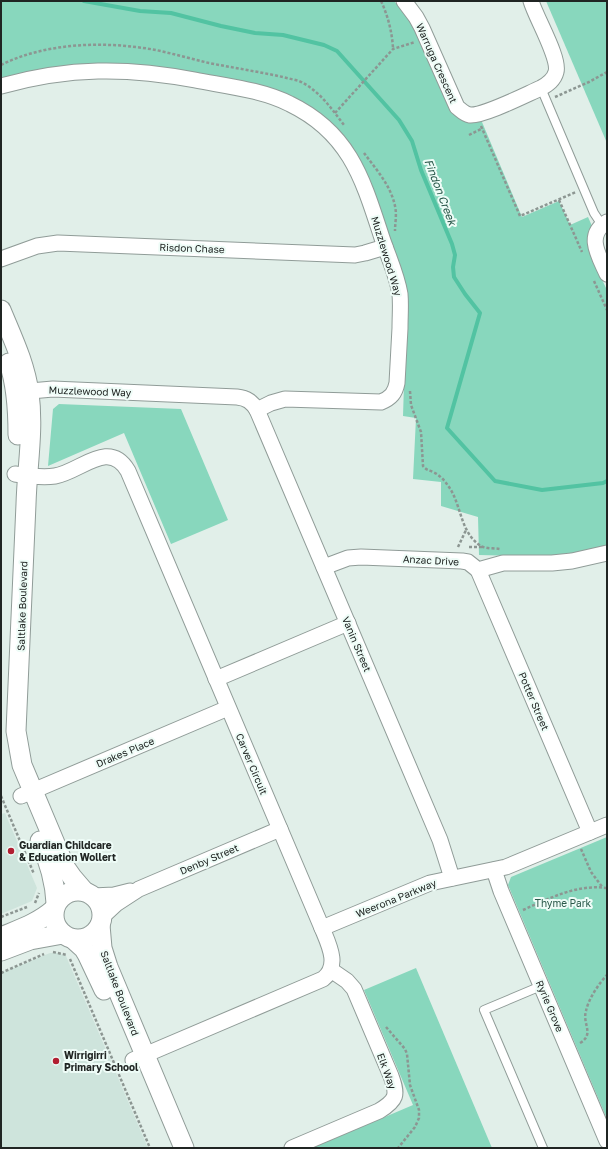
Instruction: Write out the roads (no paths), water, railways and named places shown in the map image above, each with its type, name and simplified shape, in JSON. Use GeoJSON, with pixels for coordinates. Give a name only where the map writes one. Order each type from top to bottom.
{"type":"FeatureCollection","features":[{"type":"Feature","properties":{"kind":"street","name":"Warruga Crescent"},"geometry":{"type":"LineString","coordinates":[[404,1],[416,17],[457,106],[466,114],[486,112],[541,88]]}},
{"type":"Feature","properties":{"kind":"street"},"geometry":{"type":"LineString","coordinates":[[531,1],[557,66],[556,72],[549,84],[541,88]]}},
{"type":"Feature","properties":{"kind":"street","name":"Muzzlewood Way"},"geometry":{"type":"LineString","coordinates":[[1,86],[24,80],[70,72],[118,70],[165,75],[258,92],[290,104],[321,123],[336,138],[358,170],[390,242],[400,304],[397,383],[395,393],[390,398],[382,402],[285,399],[271,403],[257,410],[248,400],[237,397],[53,390],[22,392]]}},
{"type":"Feature","properties":{"kind":"street"},"geometry":{"type":"LineString","coordinates":[[604,224],[598,230],[595,240],[607,274]]}},
{"type":"Feature","properties":{"kind":"street","name":"Risdon Chase"},"geometry":{"type":"LineString","coordinates":[[1,259],[37,246],[58,243],[355,254],[365,253],[390,242]]}},
{"type":"Feature","properties":{"kind":"street","name":"Saltlake Boulevard"},"geometry":{"type":"LineString","coordinates":[[1,310],[23,365],[22,392]]}},
{"type":"Feature","properties":{"kind":"street","name":"Saltlake Boulevard"},"geometry":{"type":"LineString","coordinates":[[1,343],[12,372],[22,392],[31,427],[21,475],[16,731],[27,794],[48,858],[56,889],[55,907]]}},
{"type":"Feature","properties":{"kind":"street","name":"Vanin Street"},"geometry":{"type":"LineString","coordinates":[[257,410],[440,840],[452,878]]}},
{"type":"Feature","properties":{"kind":"street","name":"Carver Circuit"},"geometry":{"type":"LineString","coordinates":[[21,475],[54,476],[104,457],[115,457],[122,463],[131,478],[322,928],[332,956],[333,963],[331,970]]}},
{"type":"Feature","properties":{"kind":"street"},"geometry":{"type":"LineString","coordinates":[[478,570],[503,563],[552,563],[572,561],[607,553]]}},
{"type":"Feature","properties":{"kind":"street","name":"Anzac Drive"},"geometry":{"type":"LineString","coordinates":[[324,567],[348,558],[361,557],[462,561],[468,562],[478,570]]}},
{"type":"Feature","properties":{"kind":"street","name":"Potter Street"},"geometry":{"type":"LineString","coordinates":[[478,570],[583,835]]}},
{"type":"Feature","properties":{"kind":"street"},"geometry":{"type":"LineString","coordinates":[[216,679],[348,623]]}},
{"type":"Feature","properties":{"kind":"street","name":"Drakes Place"},"geometry":{"type":"LineString","coordinates":[[27,794],[228,708]]}},
{"type":"Feature","properties":{"kind":"street","name":"Saltlake Boulevard"},"geometry":{"type":"LineString","coordinates":[[27,794],[65,867],[72,877],[89,893]]}},
{"type":"Feature","properties":{"kind":"street","name":"Weerona Parkway"},"geometry":{"type":"LineString","coordinates":[[322,928],[430,883],[494,870],[515,864],[607,825]]}},
{"type":"Feature","properties":{"kind":"street","name":"Denby Street"},"geometry":{"type":"LineString","coordinates":[[89,893],[114,895],[139,889],[280,830]]}},
{"type":"Feature","properties":{"kind":"street","name":"Ryrie Grove"},"geometry":{"type":"LineString","coordinates":[[494,870],[511,915],[607,1141]]}},
{"type":"Feature","properties":{"kind":"street","name":"Denby Street"},"geometry":{"type":"LineString","coordinates":[[101,921],[116,904],[139,889]]}},
{"type":"Feature","properties":{"kind":"street"},"geometry":{"type":"LineString","coordinates":[[1,937],[37,930],[82,939],[89,937],[96,932],[101,921],[102,909],[99,902],[89,893],[76,890],[68,892],[61,897],[55,907],[43,919],[37,930],[30,940],[1,951]]}},
{"type":"Feature","properties":{"kind":"street"},"geometry":{"type":"LineString","coordinates":[[55,907],[55,924],[68,937]]}},
{"type":"Feature","properties":{"kind":"street","name":"Saltlake Boulevard"},"geometry":{"type":"LineString","coordinates":[[101,921],[101,940],[106,963],[170,1148]]}},
{"type":"Feature","properties":{"kind":"street","name":"Saltlake Boulevard"},"geometry":{"type":"LineString","coordinates":[[68,937],[84,949],[92,963],[184,1148]]}},
{"type":"Feature","properties":{"kind":"street"},"geometry":{"type":"LineString","coordinates":[[139,1058],[322,979],[328,975],[331,970]]}},
{"type":"Feature","properties":{"kind":"street","name":"Elk Way"},"geometry":{"type":"LineString","coordinates":[[292,1148],[379,1111],[390,1104],[395,1096],[391,1076],[356,994],[347,981],[331,970]]}},
{"type":"Feature","properties":{"kind":"lane"},"geometry":{"type":"LineString","coordinates":[[541,88],[596,216],[604,224]]}},
{"type":"Feature","properties":{"kind":"lane"},"geometry":{"type":"LineString","coordinates":[[541,986],[484,1010],[543,1148]]}},
{"type":"Feature","properties":{"kind":"lane"},"geometry":{"type":"LineString","coordinates":[[600,1148],[607,1145]]}},
{"type":"Feature","properties":{"kind":"waterway","name":"Findon Creek"},"geometry":{"type":"LineString","coordinates":[[84,1],[140,11],[171,13],[255,33],[283,35],[324,45],[337,51],[399,120],[412,141],[421,170],[452,244],[455,255],[453,267],[454,277],[480,313],[447,428],[495,481],[542,490],[603,483],[607,481]]}},
{"type":"Feature","properties":{"kind":"place","name":"Guardian Childcare & Education Wollert"},"geometry":{"type":"Point","coordinates":[11,851]}},
{"type":"Feature","properties":{"kind":"place","name":"Wirrigirri Primary School"},"geometry":{"type":"Point","coordinates":[56,1061]}},
{"type":"Feature","properties":{"kind":"park label","name":"Thyme Park"},"geometry":{"type":"Point","coordinates":[563,903]}}]}
